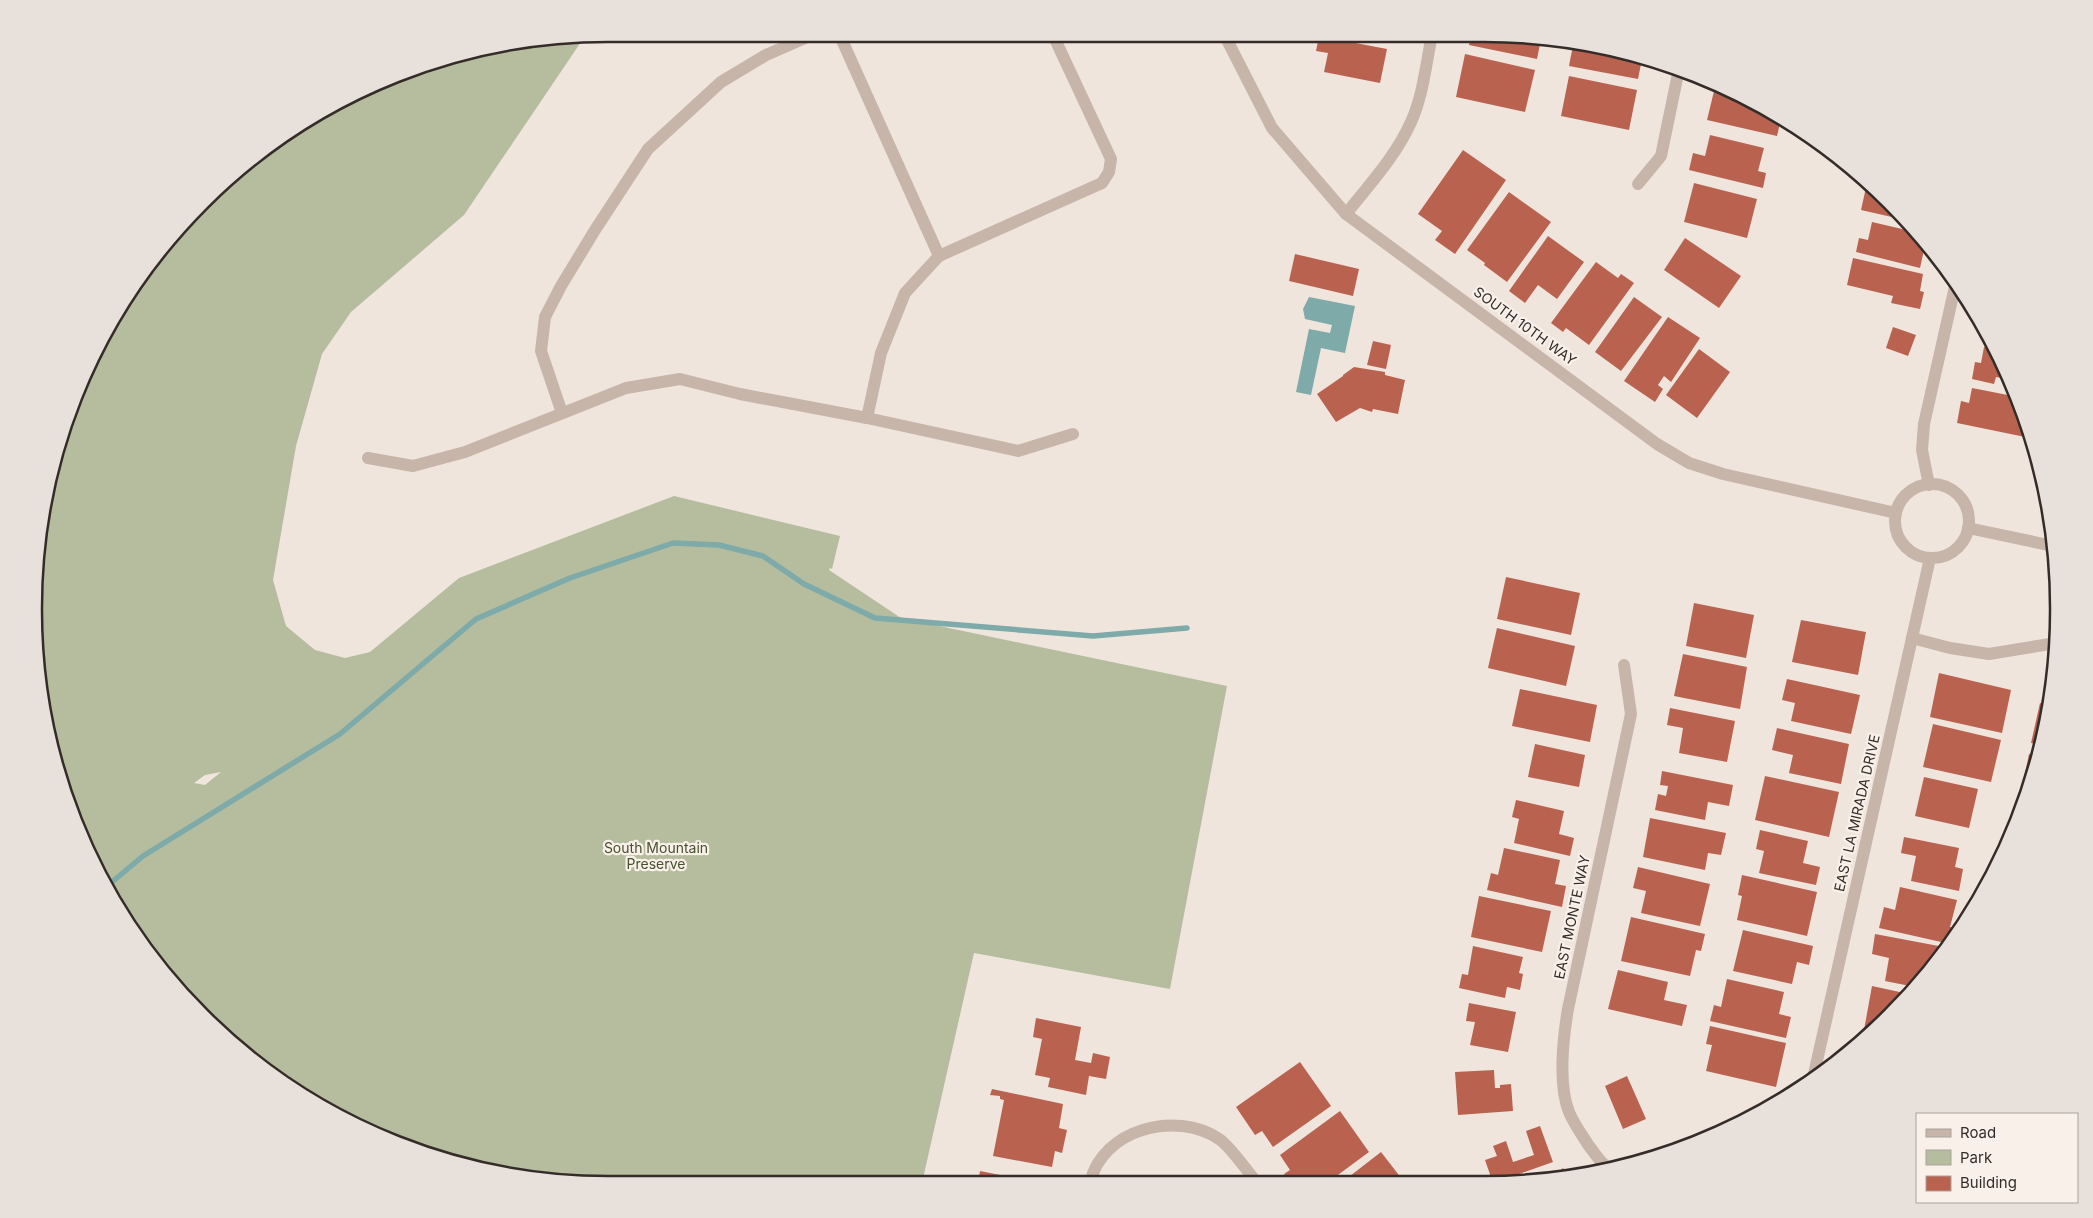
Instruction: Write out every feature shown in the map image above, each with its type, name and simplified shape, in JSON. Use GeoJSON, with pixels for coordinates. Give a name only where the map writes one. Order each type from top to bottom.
{"type":"FeatureCollection","features":[{"type":"Feature","properties":{"kind":"street"},"geometry":{"type":"LineString","coordinates":[[562,414],[541,351],[545,317],[561,286],[611,206],[648,149],[721,82],[766,55],[797,42]]}},
{"type":"Feature","properties":{"kind":"street"},"geometry":{"type":"LineString","coordinates":[[842,42],[939,256]]}},
{"type":"Feature","properties":{"kind":"street"},"geometry":{"type":"LineString","coordinates":[[867,418],[881,353],[905,293],[939,256],[1102,183],[1109,172],[1111,159],[1056,42]]}},
{"type":"Feature","properties":{"kind":"street","name":"SOUTH 10TH WAY"},"geometry":{"type":"LineString","coordinates":[[1227,42],[1272,128],[1346,214],[1657,444],[1689,463],[1723,474],[1896,513]]}},
{"type":"Feature","properties":{"kind":"street"},"geometry":{"type":"LineString","coordinates":[[1346,214],[1389,159],[1411,122],[1421,90],[1431,42]]}},
{"type":"Feature","properties":{"kind":"street"},"geometry":{"type":"LineString","coordinates":[[1638,184],[1661,156],[1677,77]]}},
{"type":"Feature","properties":{"kind":"street"},"geometry":{"type":"LineString","coordinates":[[1929,485],[1922,450],[1924,424],[1954,292]]}},
{"type":"Feature","properties":{"kind":"street"},"geometry":{"type":"LineString","coordinates":[[368,458],[413,466],[465,452],[626,388],[680,379],[740,394],[867,418],[1018,451],[1073,434]]}},
{"type":"Feature","properties":{"kind":"street"},"geometry":{"type":"LineString","coordinates":[[1929,485],[1940,485],[1950,489],[1966,506],[1969,517],[1968,528],[1959,547],[1950,554],[1930,558],[1910,551],[1902,543],[1897,534],[1895,523],[1896,513],[1905,496],[1912,490],[1929,485]]}},
{"type":"Feature","properties":{"kind":"street"},"geometry":{"type":"LineString","coordinates":[[1968,528],[2047,545]]}},
{"type":"Feature","properties":{"kind":"street","name":"EAST LA MIRADA DRIVE"},"geometry":{"type":"LineString","coordinates":[[1815,1068],[1930,558]]}},
{"type":"Feature","properties":{"kind":"street"},"geometry":{"type":"LineString","coordinates":[[1912,638],[1950,648],[1988,654],[2049,644]]}},
{"type":"Feature","properties":{"kind":"street","name":"EAST MONTE WAY"},"geometry":{"type":"LineString","coordinates":[[1602,1163],[1581,1134],[1569,1111],[1565,1088],[1562,1044],[1631,714],[1624,665]]}},
{"type":"Feature","properties":{"kind":"street"},"geometry":{"type":"LineString","coordinates":[[1091,1176],[1107,1150],[1131,1134],[1156,1126],[1190,1126],[1220,1139],[1251,1176]]}},
{"type":"Feature","properties":{"kind":"green space","name":"South Mountain Preserve"},"geometry":{"type":"Polygon","coordinates":[[[580,44],[464,215],[351,312],[322,354],[296,446],[273,580],[286,626],[315,650],[345,658],[370,652],[459,578],[674,496],[840,536],[832,569],[830,568],[829,570],[901,618],[1227,686],[1170,989],[974,953],[924,1176],[609,1176],[535,1171],[498,1165],[462,1156],[392,1132],[326,1100],[264,1058],[208,1010],[183,983],[138,924],[101,860],[86,826],[62,756],[53,720],[47,683],[42,609],[47,535],[53,498],[62,462],[86,392],[101,358],[138,294],[183,235],[208,208],[235,183],[294,138],[358,101],[392,86],[462,62],[498,53],[535,47],[580,44]],[[221,772],[205,775],[194,783],[205,785],[221,772]]]}},
{"type":"Feature","properties":{"kind":"water"},"geometry":{"type":"Polygon","coordinates":[[[1309,297],[1355,306],[1345,353],[1321,348],[1311,395],[1296,392],[1309,329],[1330,333],[1332,325],[1305,319],[1303,309],[1309,297]]]}},
{"type":"Feature","properties":{"kind":"building"},"geometry":{"type":"Polygon","coordinates":[[[1318,42],[1350,42],[1387,49],[1380,83],[1324,72],[1328,53],[1316,51],[1318,42]]]}},
{"type":"Feature","properties":{"kind":"building"},"geometry":{"type":"Polygon","coordinates":[[[1470,42],[1484,42],[1540,46],[1537,59],[1469,45],[1470,42]]]}},
{"type":"Feature","properties":{"kind":"building"},"geometry":{"type":"Polygon","coordinates":[[[1572,49],[1595,53],[1641,65],[1638,79],[1569,66],[1572,49]]]}},
{"type":"Feature","properties":{"kind":"building"},"geometry":{"type":"Polygon","coordinates":[[[1465,54],[1535,70],[1525,112],[1456,97],[1465,54]]]}},
{"type":"Feature","properties":{"kind":"building"},"geometry":{"type":"Polygon","coordinates":[[[1569,76],[1637,90],[1629,130],[1561,116],[1569,76]]]}},
{"type":"Feature","properties":{"kind":"building"},"geometry":{"type":"Polygon","coordinates":[[[1714,92],[1779,126],[1777,136],[1707,120],[1714,92]]]}},
{"type":"Feature","properties":{"kind":"building"},"geometry":{"type":"Polygon","coordinates":[[[1710,135],[1764,148],[1758,171],[1766,173],[1763,188],[1689,170],[1693,153],[1705,156],[1710,135]]]}},
{"type":"Feature","properties":{"kind":"building"},"geometry":{"type":"Polygon","coordinates":[[[1463,150],[1506,180],[1455,254],[1435,240],[1442,231],[1418,214],[1463,150]]]}},
{"type":"Feature","properties":{"kind":"building"},"geometry":{"type":"Polygon","coordinates":[[[1694,183],[1757,199],[1747,238],[1684,222],[1694,183]]]}},
{"type":"Feature","properties":{"kind":"building"},"geometry":{"type":"Polygon","coordinates":[[[1865,190],[1894,217],[1861,210],[1865,190]]]}},
{"type":"Feature","properties":{"kind":"building"},"geometry":{"type":"Polygon","coordinates":[[[1509,192],[1551,222],[1507,282],[1467,250],[1509,192]]]}},
{"type":"Feature","properties":{"kind":"building"},"geometry":{"type":"Polygon","coordinates":[[[1872,222],[1905,230],[1924,252],[1920,268],[1856,252],[1859,238],[1868,240],[1872,222]]]}},
{"type":"Feature","properties":{"kind":"building"},"geometry":{"type":"Polygon","coordinates":[[[1548,236],[1584,262],[1557,299],[1538,285],[1525,303],[1509,291],[1548,236]]]}},
{"type":"Feature","properties":{"kind":"building"},"geometry":{"type":"Polygon","coordinates":[[[1685,238],[1741,276],[1719,308],[1664,270],[1685,238]]]}},
{"type":"Feature","properties":{"kind":"building"},"geometry":{"type":"Polygon","coordinates":[[[1295,254],[1359,269],[1353,296],[1289,281],[1295,254]]]}},
{"type":"Feature","properties":{"kind":"building"},"geometry":{"type":"Polygon","coordinates":[[[1853,258],[1923,274],[1920,291],[1924,292],[1920,309],[1891,303],[1893,296],[1847,285],[1853,258]]]}},
{"type":"Feature","properties":{"kind":"building"},"geometry":{"type":"Polygon","coordinates":[[[1596,262],[1618,278],[1621,274],[1634,283],[1589,345],[1566,328],[1563,332],[1551,323],[1596,262]]]}},
{"type":"Feature","properties":{"kind":"building"},"geometry":{"type":"Polygon","coordinates":[[[1634,297],[1662,317],[1621,371],[1595,352],[1634,297]]]}},
{"type":"Feature","properties":{"kind":"building"},"geometry":{"type":"Polygon","coordinates":[[[1668,317],[1700,338],[1671,382],[1664,376],[1658,385],[1663,389],[1655,402],[1624,381],[1668,317]]]}},
{"type":"Feature","properties":{"kind":"building"},"geometry":{"type":"Polygon","coordinates":[[[1893,327],[1916,335],[1908,356],[1886,348],[1893,327]]]}},
{"type":"Feature","properties":{"kind":"building"},"geometry":{"type":"Polygon","coordinates":[[[1373,341],[1391,345],[1386,369],[1367,365],[1373,341]]]}},
{"type":"Feature","properties":{"kind":"building"},"geometry":{"type":"Polygon","coordinates":[[[1984,347],[1986,347],[2001,378],[1996,377],[1994,384],[1972,379],[1975,362],[1981,363],[1984,347]]]}},
{"type":"Feature","properties":{"kind":"building"},"geometry":{"type":"Polygon","coordinates":[[[1699,349],[1730,372],[1697,418],[1666,395],[1699,349]]]}},
{"type":"Feature","properties":{"kind":"building"},"geometry":{"type":"Polygon","coordinates":[[[1354,367],[1385,372],[1385,375],[1405,380],[1398,414],[1373,409],[1372,412],[1360,408],[1336,422],[1317,394],[1354,367]]]}},
{"type":"Feature","properties":{"kind":"building"},"geometry":{"type":"Polygon","coordinates":[[[1972,388],[2008,395],[2023,437],[1957,423],[1961,401],[1969,403],[1972,388]]]}},
{"type":"Feature","properties":{"kind":"building"},"geometry":{"type":"Polygon","coordinates":[[[1506,577],[1580,593],[1571,635],[1497,619],[1506,577]]]}},
{"type":"Feature","properties":{"kind":"building"},"geometry":{"type":"Polygon","coordinates":[[[1694,603],[1754,615],[1746,658],[1686,646],[1694,603]]]}},
{"type":"Feature","properties":{"kind":"building"},"geometry":{"type":"Polygon","coordinates":[[[1801,620],[1866,632],[1858,675],[1792,662],[1801,620]]]}},
{"type":"Feature","properties":{"kind":"building"},"geometry":{"type":"Polygon","coordinates":[[[1497,628],[1575,646],[1566,686],[1488,668],[1497,628]]]}},
{"type":"Feature","properties":{"kind":"building"},"geometry":{"type":"Polygon","coordinates":[[[1683,654],[1747,667],[1740,709],[1674,696],[1683,654]]]}},
{"type":"Feature","properties":{"kind":"building"},"geometry":{"type":"Polygon","coordinates":[[[1939,673],[2011,690],[2002,733],[1930,717],[1939,673]]]}},
{"type":"Feature","properties":{"kind":"building"},"geometry":{"type":"Polygon","coordinates":[[[1787,679],[1860,695],[1851,734],[1791,721],[1795,703],[1782,700],[1787,679]]]}},
{"type":"Feature","properties":{"kind":"building"},"geometry":{"type":"Polygon","coordinates":[[[1520,689],[1597,705],[1590,742],[1512,726],[1520,689]]]}},
{"type":"Feature","properties":{"kind":"building"},"geometry":{"type":"Polygon","coordinates":[[[2040,703],[2043,704],[2040,720],[2034,744],[2031,743],[2040,703]]]}},
{"type":"Feature","properties":{"kind":"building"},"geometry":{"type":"Polygon","coordinates":[[[1670,708],[1735,721],[1727,762],[1679,753],[1683,728],[1667,725],[1670,708]]]}},
{"type":"Feature","properties":{"kind":"building"},"geometry":{"type":"Polygon","coordinates":[[[1933,724],[2001,740],[1991,782],[1923,767],[1933,724]]]}},
{"type":"Feature","properties":{"kind":"building"},"geometry":{"type":"Polygon","coordinates":[[[1777,728],[1849,744],[1841,784],[1789,773],[1793,755],[1772,750],[1777,728]]]}},
{"type":"Feature","properties":{"kind":"building"},"geometry":{"type":"Polygon","coordinates":[[[1535,744],[1585,755],[1579,787],[1528,777],[1535,744]]]}},
{"type":"Feature","properties":{"kind":"building"},"geometry":{"type":"Polygon","coordinates":[[[2029,754],[2031,755],[2031,756],[2024,779],[2029,754]]]}},
{"type":"Feature","properties":{"kind":"building"},"geometry":{"type":"Polygon","coordinates":[[[1662,771],[1733,785],[1729,806],[1708,802],[1705,820],[1655,810],[1658,794],[1666,796],[1668,786],[1660,785],[1662,771]]]}},
{"type":"Feature","properties":{"kind":"building"},"geometry":{"type":"Polygon","coordinates":[[[1765,776],[1839,792],[1829,837],[1755,820],[1765,776]]]}},
{"type":"Feature","properties":{"kind":"building"},"geometry":{"type":"Polygon","coordinates":[[[1924,777],[1978,789],[1969,828],[1915,816],[1924,777]]]}},
{"type":"Feature","properties":{"kind":"building"},"geometry":{"type":"Polygon","coordinates":[[[1516,800],[1564,811],[1559,834],[1574,838],[1570,856],[1514,843],[1519,819],[1512,817],[1516,800]]]}},
{"type":"Feature","properties":{"kind":"building"},"geometry":{"type":"Polygon","coordinates":[[[1650,818],[1726,833],[1721,855],[1708,853],[1705,870],[1643,857],[1650,818]]]}},
{"type":"Feature","properties":{"kind":"building"},"geometry":{"type":"Polygon","coordinates":[[[1760,830],[1808,841],[1803,863],[1820,867],[1816,885],[1759,873],[1764,851],[1756,849],[1760,830]]]}},
{"type":"Feature","properties":{"kind":"building"},"geometry":{"type":"Polygon","coordinates":[[[1904,837],[1959,848],[1955,867],[1963,869],[1959,891],[1911,881],[1916,856],[1901,853],[1904,837]]]}},
{"type":"Feature","properties":{"kind":"building"},"geometry":{"type":"Polygon","coordinates":[[[1504,848],[1560,860],[1555,884],[1566,886],[1562,907],[1487,890],[1491,873],[1498,875],[1504,848]]]}},
{"type":"Feature","properties":{"kind":"building"},"geometry":{"type":"Polygon","coordinates":[[[1638,867],[1710,884],[1700,926],[1641,913],[1646,891],[1633,888],[1638,867]]]}},
{"type":"Feature","properties":{"kind":"building"},"geometry":{"type":"Polygon","coordinates":[[[1742,875],[1817,892],[1807,936],[1737,920],[1742,896],[1738,895],[1742,875]]]}},
{"type":"Feature","properties":{"kind":"building"},"geometry":{"type":"Polygon","coordinates":[[[1900,887],[1957,900],[1950,927],[1952,928],[1942,942],[1879,928],[1884,907],[1895,910],[1900,887]]]}},
{"type":"Feature","properties":{"kind":"building"},"geometry":{"type":"Polygon","coordinates":[[[1479,896],[1551,911],[1542,952],[1471,937],[1479,896]]]}},
{"type":"Feature","properties":{"kind":"building"},"geometry":{"type":"Polygon","coordinates":[[[1631,917],[1705,934],[1701,951],[1696,950],[1690,976],[1621,961],[1631,917]]]}},
{"type":"Feature","properties":{"kind":"building"},"geometry":{"type":"Polygon","coordinates":[[[1743,930],[1813,946],[1809,965],[1797,962],[1792,984],[1733,971],[1743,930]]]}},
{"type":"Feature","properties":{"kind":"building"},"geometry":{"type":"Polygon","coordinates":[[[1875,934],[1939,946],[1908,986],[1885,981],[1889,958],[1872,954],[1875,934]]]}},
{"type":"Feature","properties":{"kind":"building"},"geometry":{"type":"Polygon","coordinates":[[[1473,946],[1523,957],[1519,973],[1523,974],[1520,990],[1507,987],[1505,998],[1459,988],[1462,974],[1468,975],[1473,946]]]}},
{"type":"Feature","properties":{"kind":"building"},"geometry":{"type":"Polygon","coordinates":[[[1618,970],[1668,982],[1664,1000],[1687,1005],[1682,1026],[1608,1009],[1618,970]]]}},
{"type":"Feature","properties":{"kind":"building"},"geometry":{"type":"Polygon","coordinates":[[[1727,979],[1784,992],[1779,1014],[1791,1017],[1786,1038],[1710,1021],[1714,1005],[1721,1007],[1727,979]]]}},
{"type":"Feature","properties":{"kind":"building"},"geometry":{"type":"Polygon","coordinates":[[[1872,986],[1901,992],[1885,1010],[1864,1029],[1872,986]]]}},
{"type":"Feature","properties":{"kind":"building"},"geometry":{"type":"Polygon","coordinates":[[[1469,1003],[1516,1012],[1508,1052],[1470,1045],[1475,1022],[1466,1021],[1469,1003]]]}},
{"type":"Feature","properties":{"kind":"building"},"geometry":{"type":"Polygon","coordinates":[[[1036,1018],[1081,1027],[1075,1060],[1091,1063],[1093,1053],[1110,1057],[1106,1079],[1089,1076],[1086,1095],[1048,1087],[1050,1078],[1035,1075],[1042,1039],[1033,1037],[1036,1018]]]}},
{"type":"Feature","properties":{"kind":"building"},"geometry":{"type":"Polygon","coordinates":[[[1710,1026],[1786,1043],[1776,1087],[1706,1071],[1712,1045],[1706,1044],[1710,1026]]]}},
{"type":"Feature","properties":{"kind":"building"},"geometry":{"type":"Polygon","coordinates":[[[1300,1062],[1331,1106],[1273,1147],[1262,1131],[1255,1135],[1236,1107],[1300,1062]]]}},
{"type":"Feature","properties":{"kind":"building"},"geometry":{"type":"Polygon","coordinates":[[[1494,1070],[1495,1088],[1500,1088],[1500,1085],[1511,1084],[1513,1111],[1458,1115],[1455,1072],[1494,1070]]]}},
{"type":"Feature","properties":{"kind":"building"},"geometry":{"type":"Polygon","coordinates":[[[1627,1076],[1646,1119],[1623,1129],[1605,1086],[1627,1076]]]}},
{"type":"Feature","properties":{"kind":"building"},"geometry":{"type":"Polygon","coordinates":[[[992,1089],[1063,1104],[1059,1128],[1067,1130],[1062,1153],[1055,1151],[1052,1167],[993,1156],[1004,1100],[1000,1099],[1000,1096],[990,1095],[992,1089]]]}},
{"type":"Feature","properties":{"kind":"building"},"geometry":{"type":"Polygon","coordinates":[[[1340,1111],[1369,1152],[1336,1176],[1285,1176],[1284,1174],[1290,1170],[1280,1155],[1340,1111]]]}},
{"type":"Feature","properties":{"kind":"building"},"geometry":{"type":"Polygon","coordinates":[[[1540,1126],[1553,1162],[1518,1174],[1490,1176],[1485,1160],[1497,1156],[1493,1146],[1506,1141],[1513,1162],[1534,1155],[1526,1131],[1540,1126]]]}},
{"type":"Feature","properties":{"kind":"building"},"geometry":{"type":"Polygon","coordinates":[[[1381,1152],[1400,1176],[1350,1176],[1381,1152]]]}},
{"type":"Feature","properties":{"kind":"building"},"geometry":{"type":"Polygon","coordinates":[[[980,1171],[1005,1176],[979,1176],[980,1171]]]}},
{"type":"Feature","properties":{"kind":"waterway"},"geometry":{"type":"LineString","coordinates":[[112,882],[143,856],[340,734],[476,619],[570,578],[673,543],[719,545],[763,556],[804,584],[875,618],[1093,636],[1187,628]]}}]}
